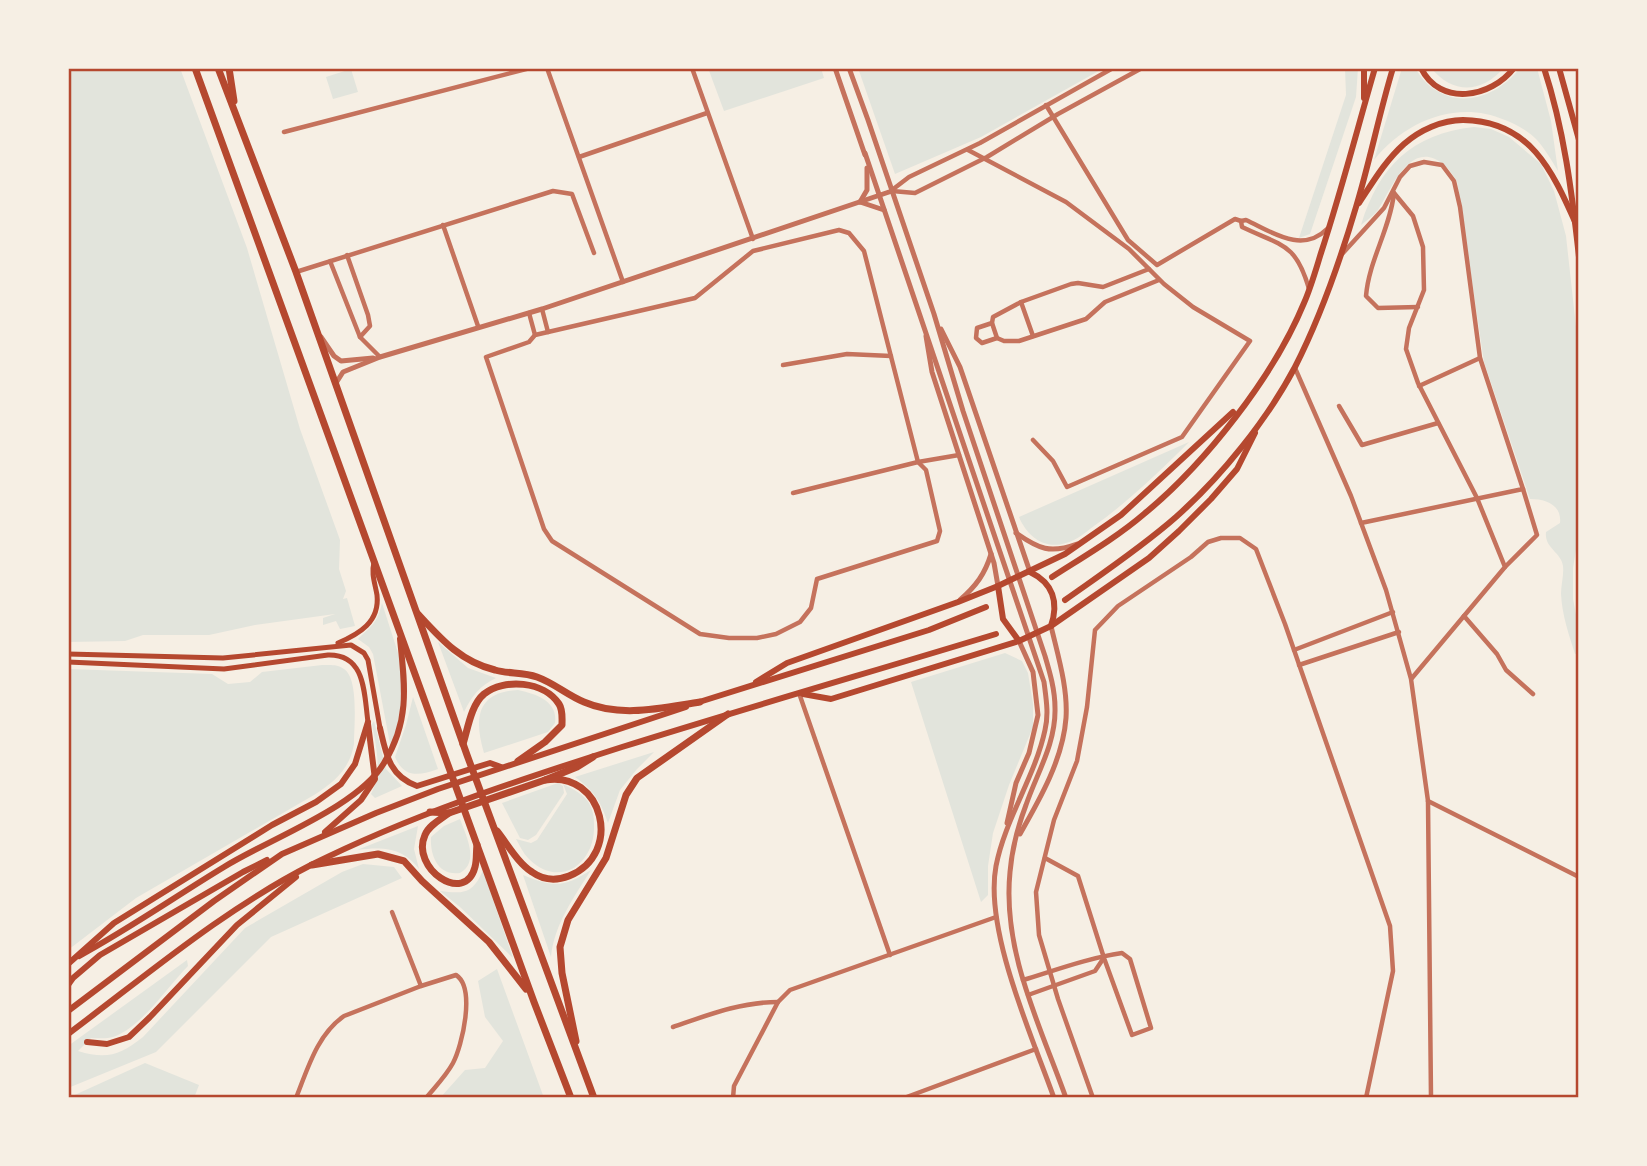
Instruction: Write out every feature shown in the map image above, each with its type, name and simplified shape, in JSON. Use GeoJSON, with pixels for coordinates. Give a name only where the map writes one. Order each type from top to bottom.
{"type":"FeatureCollection","features":[{"type":"Feature","properties":{"kind":"highway"},"geometry":{"type":"LineString","coordinates":[[195,68],[531,995],[571,1098]]}},
{"type":"Feature","properties":{"kind":"highway"},"geometry":{"type":"LineString","coordinates":[[218,68],[296,272],[463,745],[594,1098]]}},
{"type":"Feature","properties":{"kind":"highway"},"geometry":{"type":"LineString","coordinates":[[229,68],[237,119]]}},
{"type":"Feature","properties":{"kind":"highway"},"geometry":{"type":"LineString","coordinates":[[415,610],[446,645],[466,659],[499,671],[534,676],[595,706],[617,711],[638,711],[700,702]]}},
{"type":"Feature","properties":{"kind":"highway"},"geometry":{"type":"LineString","coordinates":[[463,745],[473,711],[485,694],[509,684],[537,688],[559,703],[563,713],[562,725],[545,742],[518,761]]}},
{"type":"Feature","properties":{"kind":"highway"},"geometry":{"type":"LineString","coordinates":[[581,1066],[562,973],[560,947],[568,920],[606,858],[626,795],[637,778],[728,714]]}},
{"type":"Feature","properties":{"kind":"highway"},"geometry":{"type":"LineString","coordinates":[[477,844],[475,867],[464,881],[451,883],[433,874],[424,854],[424,837],[431,827],[449,813],[545,780],[577,767],[593,757]]}},
{"type":"Feature","properties":{"kind":"highway"},"geometry":{"type":"LineString","coordinates":[[492,824],[524,866],[534,874],[547,879],[570,875],[589,863],[598,848],[602,830],[598,811],[590,796],[572,782],[565,779],[545,780]]}},
{"type":"Feature","properties":{"kind":"highway"},"geometry":{"type":"LineString","coordinates":[[430,812],[449,813]]}},
{"type":"Feature","properties":{"kind":"highway"},"geometry":{"type":"LineString","coordinates":[[312,865],[378,854],[404,861],[489,942],[531,995]]}},
{"type":"Feature","properties":{"kind":"main road"},"geometry":{"type":"LineString","coordinates":[[1363,110],[1364,68]]}},
{"type":"Feature","properties":{"kind":"main road"},"geometry":{"type":"LineString","coordinates":[[1052,577],[1145,513],[1196,465],[1278,358],[1309,289],[1330,227],[1375,68]]}},
{"type":"Feature","properties":{"kind":"main road"},"geometry":{"type":"LineString","coordinates":[[799,693],[831,699],[1019,641],[1051,626],[1149,558],[1211,499],[1237,469],[1261,422],[1295,367],[1324,302],[1356,208],[1394,68]]}},
{"type":"Feature","properties":{"kind":"main road"},"geometry":{"type":"LineString","coordinates":[[1421,68],[1429,79],[1445,90],[1466,94],[1494,87],[1514,68]]}},
{"type":"Feature","properties":{"kind":"main road"},"geometry":{"type":"LineString","coordinates":[[1544,68],[1560,125],[1579,257]]}},
{"type":"Feature","properties":{"kind":"main road"},"geometry":{"type":"LineString","coordinates":[[1559,68],[1579,140]]}},
{"type":"Feature","properties":{"kind":"main road"},"geometry":{"type":"LineString","coordinates":[[1356,208],[1384,164],[1406,142],[1431,126],[1457,120],[1477,121],[1497,125],[1528,142],[1548,168],[1576,224]]}},
{"type":"Feature","properties":{"kind":"main road"},"geometry":{"type":"LineString","coordinates":[[749,687],[787,663],[958,602],[1030,572],[1121,515],[1248,400]]}},
{"type":"Feature","properties":{"kind":"main road"},"geometry":{"type":"LineString","coordinates":[[1065,600],[1149,540],[1178,515],[1261,422]]}},
{"type":"Feature","properties":{"kind":"main road"},"geometry":{"type":"LineString","coordinates":[[331,646],[362,631],[373,619],[377,597],[372,575],[374,562]]}},
{"type":"Feature","properties":{"kind":"main road"},"geometry":{"type":"LineString","coordinates":[[1030,572],[1048,584],[1054,596],[1056,613],[1051,626]]}},
{"type":"Feature","properties":{"kind":"main road"},"geometry":{"type":"LineString","coordinates":[[998,586],[1003,619],[1019,641]]}},
{"type":"Feature","properties":{"kind":"main road"},"geometry":{"type":"LineString","coordinates":[[68,985],[72,978],[100,955],[243,872],[320,837],[518,761],[947,624],[986,607]]}},
{"type":"Feature","properties":{"kind":"main road"},"geometry":{"type":"LineString","coordinates":[[68,964],[226,865],[358,792],[385,762],[401,726],[405,687],[398,624]]}},
{"type":"Feature","properties":{"kind":"main road"},"geometry":{"type":"LineString","coordinates":[[68,1034],[259,895],[312,865],[430,812],[728,714],[996,634]]}},
{"type":"Feature","properties":{"kind":"main road"},"geometry":{"type":"LineString","coordinates":[[68,654],[223,658],[351,645],[364,653],[370,669],[386,754],[394,772],[417,786]]}},
{"type":"Feature","properties":{"kind":"main road"},"geometry":{"type":"LineString","coordinates":[[330,655],[331,646]]}},
{"type":"Feature","properties":{"kind":"main road"},"geometry":{"type":"LineString","coordinates":[[85,654],[85,663]]}},
{"type":"Feature","properties":{"kind":"main road"},"geometry":{"type":"LineString","coordinates":[[68,663],[224,668],[330,655],[347,658],[357,668],[362,683],[375,779],[369,791],[352,809],[320,837]]}},
{"type":"Feature","properties":{"kind":"main road"},"geometry":{"type":"LineString","coordinates":[[252,657],[254,665]]}},
{"type":"Feature","properties":{"kind":"main road"},"geometry":{"type":"LineString","coordinates":[[79,956],[114,923],[271,825],[316,802],[341,784],[355,764],[368,722]]}},
{"type":"Feature","properties":{"kind":"main road"},"geometry":{"type":"LineString","coordinates":[[408,801],[417,786],[490,763],[501,767]]}},
{"type":"Feature","properties":{"kind":"main road"},"geometry":{"type":"LineString","coordinates":[[68,1011],[214,901],[282,854]]}},
{"type":"Feature","properties":{"kind":"main road"},"geometry":{"type":"LineString","coordinates":[[87,1042],[107,1044],[129,1037],[237,925],[312,865]]}},
{"type":"Feature","properties":{"kind":"street"},"geometry":{"type":"LineString","coordinates":[[284,132],[530,68]]}},
{"type":"Feature","properties":{"kind":"street"},"geometry":{"type":"LineString","coordinates":[[547,68],[623,282]]}},
{"type":"Feature","properties":{"kind":"street"},"geometry":{"type":"LineString","coordinates":[[692,68],[753,239]]}},
{"type":"Feature","properties":{"kind":"street"},"geometry":{"type":"LineString","coordinates":[[835,68],[923,319],[1044,682],[1046,728],[996,867],[996,917],[1016,993],[1054,1098]]}},
{"type":"Feature","properties":{"kind":"street"},"geometry":{"type":"LineString","coordinates":[[849,68],[934,314],[963,411],[1050,674],[1055,709],[1047,754],[1026,804],[1015,842],[1010,869],[1009,918],[1023,980],[1066,1098]]}},
{"type":"Feature","properties":{"kind":"street"},"geometry":{"type":"LineString","coordinates":[[892,191],[909,177],[968,149],[1113,68]]}},
{"type":"Feature","properties":{"kind":"street"},"geometry":{"type":"LineString","coordinates":[[341,403],[336,383],[343,372],[380,357],[542,309],[879,195],[892,191],[915,193],[985,158],[1143,68]]}},
{"type":"Feature","properties":{"kind":"street"},"geometry":{"type":"LineString","coordinates":[[1046,105],[1128,240],[1157,265],[1235,219],[1246,220],[1294,242],[1318,238],[1330,227]]}},
{"type":"Feature","properties":{"kind":"street"},"geometry":{"type":"LineString","coordinates":[[579,157],[708,113]]}},
{"type":"Feature","properties":{"kind":"street"},"geometry":{"type":"LineString","coordinates":[[968,149],[1066,202],[1129,249],[1159,280],[1192,307],[1250,341],[1181,437],[1067,487],[1053,461],[1033,440]]}},
{"type":"Feature","properties":{"kind":"street"},"geometry":{"type":"LineString","coordinates":[[860,202],[867,190],[865,153]]}},
{"type":"Feature","properties":{"kind":"street"},"geometry":{"type":"LineString","coordinates":[[1340,256],[1384,208],[1400,177],[1410,166],[1424,162],[1442,165],[1454,181],[1460,206],[1480,358],[1537,535],[1505,567],[1411,679]]}},
{"type":"Feature","properties":{"kind":"street"},"geometry":{"type":"LineString","coordinates":[[296,272],[553,191],[572,194],[594,253]]}},
{"type":"Feature","properties":{"kind":"street"},"geometry":{"type":"LineString","coordinates":[[1394,192],[1413,216],[1423,247],[1424,290],[1409,328],[1406,349],[1419,386],[1477,498],[1505,567]]}},
{"type":"Feature","properties":{"kind":"street"},"geometry":{"type":"LineString","coordinates":[[1394,192],[1391,215],[1367,280],[1366,296],[1378,308],[1418,307]]}},
{"type":"Feature","properties":{"kind":"street"},"geometry":{"type":"LineString","coordinates":[[860,202],[885,210]]}},
{"type":"Feature","properties":{"kind":"street"},"geometry":{"type":"LineString","coordinates":[[1241,221],[1242,227],[1292,251],[1299,259],[1309,289]]}},
{"type":"Feature","properties":{"kind":"street"},"geometry":{"type":"LineString","coordinates":[[443,225],[478,326]]}},
{"type":"Feature","properties":{"kind":"street"},"geometry":{"type":"LineString","coordinates":[[839,230],[849,233],[864,251],[918,462],[926,470],[940,531],[937,541],[817,579],[811,608],[800,622],[776,634],[757,638],[700,634],[552,541],[544,529],[486,357],[529,342],[535,335],[695,298],[753,251],[839,230]]}},
{"type":"Feature","properties":{"kind":"street"},"geometry":{"type":"LineString","coordinates":[[347,255],[370,326],[360,337]]}},
{"type":"Feature","properties":{"kind":"street"},"geometry":{"type":"LineString","coordinates":[[330,261],[360,337],[380,357]]}},
{"type":"Feature","properties":{"kind":"street"},"geometry":{"type":"LineString","coordinates":[[1149,269],[1103,287],[1074,284],[1021,302],[995,315],[992,323],[998,338],[1015,341],[1086,319],[1105,302],[1159,280]]}},
{"type":"Feature","properties":{"kind":"street"},"geometry":{"type":"LineString","coordinates":[[1021,302],[1033,336]]}},
{"type":"Feature","properties":{"kind":"street"},"geometry":{"type":"LineString","coordinates":[[542,309],[548,332]]}},
{"type":"Feature","properties":{"kind":"street"},"geometry":{"type":"LineString","coordinates":[[529,313],[535,335]]}},
{"type":"Feature","properties":{"kind":"street"},"geometry":{"type":"LineString","coordinates":[[934,314],[960,367],[1030,572]]}},
{"type":"Feature","properties":{"kind":"street"},"geometry":{"type":"LineString","coordinates":[[923,319],[932,372],[991,554],[998,586]]}},
{"type":"Feature","properties":{"kind":"street"},"geometry":{"type":"LineString","coordinates":[[992,323],[977,328],[976,338],[982,343],[998,338]]}},
{"type":"Feature","properties":{"kind":"street"},"geometry":{"type":"LineString","coordinates":[[317,332],[334,356],[341,361],[380,357]]}},
{"type":"Feature","properties":{"kind":"street"},"geometry":{"type":"LineString","coordinates":[[783,365],[847,354],[891,356]]}},
{"type":"Feature","properties":{"kind":"street"},"geometry":{"type":"LineString","coordinates":[[1419,386],[1480,358]]}},
{"type":"Feature","properties":{"kind":"street"},"geometry":{"type":"LineString","coordinates":[[1295,367],[1361,523],[1393,612],[1411,679],[1428,801],[1431,1098]]}},
{"type":"Feature","properties":{"kind":"street"},"geometry":{"type":"LineString","coordinates":[[1339,406],[1362,446],[1438,423]]}},
{"type":"Feature","properties":{"kind":"street"},"geometry":{"type":"LineString","coordinates":[[793,493],[918,462],[958,455]]}},
{"type":"Feature","properties":{"kind":"street"},"geometry":{"type":"LineString","coordinates":[[1361,523],[1523,489]]}},
{"type":"Feature","properties":{"kind":"street"},"geometry":{"type":"LineString","coordinates":[[1016,533],[1037,547],[1049,550],[1061,550],[1083,541]]}},
{"type":"Feature","properties":{"kind":"street"},"geometry":{"type":"LineString","coordinates":[[1093,1098],[1039,936],[1036,892],[1054,820],[1077,761],[1087,707],[1095,630],[1118,606],[1191,557],[1208,542],[1222,538],[1240,538],[1256,549],[1390,926],[1392,971],[1366,1098]]}},
{"type":"Feature","properties":{"kind":"street"},"geometry":{"type":"LineString","coordinates":[[958,602],[976,586],[987,569],[991,554]]}},
{"type":"Feature","properties":{"kind":"street"},"geometry":{"type":"LineString","coordinates":[[1294,650],[1393,612]]}},
{"type":"Feature","properties":{"kind":"street"},"geometry":{"type":"LineString","coordinates":[[1464,616],[1497,654],[1506,670],[1533,694]]}},
{"type":"Feature","properties":{"kind":"street"},"geometry":{"type":"LineString","coordinates":[[1015,842],[1035,808],[1054,766],[1066,719],[1064,687],[1051,626]]}},
{"type":"Feature","properties":{"kind":"street"},"geometry":{"type":"LineString","coordinates":[[1299,665],[1399,632]]}},
{"type":"Feature","properties":{"kind":"street"},"geometry":{"type":"LineString","coordinates":[[1004,840],[1016,783],[1029,753],[1038,715],[1034,672],[1019,641]]}},
{"type":"Feature","properties":{"kind":"street"},"geometry":{"type":"LineString","coordinates":[[799,693],[890,955]]}},
{"type":"Feature","properties":{"kind":"street"},"geometry":{"type":"LineString","coordinates":[[1428,801],[1579,877]]}},
{"type":"Feature","properties":{"kind":"street"},"geometry":{"type":"LineString","coordinates":[[1023,980],[1090,958],[1104,958],[1122,953],[1130,959],[1151,1028],[1132,1035],[1104,958],[1078,876],[1045,858]]}},
{"type":"Feature","properties":{"kind":"street"},"geometry":{"type":"LineString","coordinates":[[393,912],[421,986]]}},
{"type":"Feature","properties":{"kind":"street"},"geometry":{"type":"LineString","coordinates":[[733,1098],[734,1086],[778,1002],[790,990],[996,917]]}},
{"type":"Feature","properties":{"kind":"street"},"geometry":{"type":"LineString","coordinates":[[1028,995],[1095,971],[1104,958]]}},
{"type":"Feature","properties":{"kind":"street"},"geometry":{"type":"LineString","coordinates":[[296,1098],[324,1033],[333,1024],[344,1016],[456,975],[461,978],[465,988],[460,1048],[447,1073],[426,1098]]}},
{"type":"Feature","properties":{"kind":"street"},"geometry":{"type":"LineString","coordinates":[[673,1027],[730,1008],[758,1002],[778,1002]]}},
{"type":"Feature","properties":{"kind":"street"},"geometry":{"type":"LineString","coordinates":[[904,1098],[1037,1049]]}},
{"type":"Feature","properties":{"kind":"shaded area"},"geometry":{"type":"Polygon","coordinates":[[[68,68],[180,68],[247,248],[300,429],[340,540],[339,569],[346,591],[343,599],[347,598],[355,626],[340,629],[336,621],[323,625],[323,618],[335,614],[255,625],[209,635],[143,635],[125,641],[68,642],[68,68]]]}},
{"type":"Feature","properties":{"kind":"shaded area"},"geometry":{"type":"Polygon","coordinates":[[[708,68],[821,68],[824,78],[724,111],[708,68]]]}},
{"type":"Feature","properties":{"kind":"shaded area"},"geometry":{"type":"Polygon","coordinates":[[[858,68],[1104,68],[981,137],[895,174],[858,68]]]}},
{"type":"Feature","properties":{"kind":"shaded area"},"geometry":{"type":"Polygon","coordinates":[[[1345,68],[1358,68],[1356,97],[1310,234],[1299,238],[1346,95],[1345,68]]]}},
{"type":"Feature","properties":{"kind":"shaded area"},"geometry":{"type":"Polygon","coordinates":[[[1402,68],[1415,68],[1438,92],[1466,98],[1495,90],[1520,68],[1537,68],[1551,121],[1558,171],[1540,144],[1526,131],[1487,114],[1469,112],[1451,113],[1416,125],[1401,134],[1374,160],[1402,68]]]}},
{"type":"Feature","properties":{"kind":"shaded area"},"geometry":{"type":"Polygon","coordinates":[[[1431,68],[1504,68],[1486,83],[1467,87],[1448,83],[1431,68]]]}},
{"type":"Feature","properties":{"kind":"shaded area"},"geometry":{"type":"Polygon","coordinates":[[[351,69],[358,92],[333,99],[326,77],[351,69]]]}},
{"type":"Feature","properties":{"kind":"shaded area"},"geometry":{"type":"Polygon","coordinates":[[[1474,127],[1491,129],[1509,137],[1541,164],[1554,191],[1566,236],[1579,354],[1579,531],[1573,568],[1573,599],[1579,630],[1579,653],[1575,654],[1562,602],[1562,561],[1546,537],[1546,532],[1560,523],[1560,517],[1552,504],[1530,499],[1484,362],[1457,181],[1443,164],[1421,157],[1403,170],[1378,210],[1361,225],[1378,186],[1401,156],[1433,137],[1474,127]]]}},
{"type":"Feature","properties":{"kind":"shaded area"},"geometry":{"type":"Polygon","coordinates":[[[1189,442],[1119,507],[1070,542],[1050,545],[1037,540],[1019,517],[1189,442]]]}},
{"type":"Feature","properties":{"kind":"shaded area"},"geometry":{"type":"Polygon","coordinates":[[[382,603],[406,678],[407,689],[391,749],[373,654],[369,647],[358,639],[376,620],[382,603]]]}},
{"type":"Feature","properties":{"kind":"shaded area"},"geometry":{"type":"Polygon","coordinates":[[[438,642],[468,668],[496,678],[477,692],[464,712],[438,642]]]}},
{"type":"Feature","properties":{"kind":"shaded area"},"geometry":{"type":"Polygon","coordinates":[[[1005,653],[1022,661],[1028,673],[1033,704],[1033,727],[993,833],[988,866],[988,895],[981,902],[911,682],[1005,653]]]}},
{"type":"Feature","properties":{"kind":"shaded area"},"geometry":{"type":"Polygon","coordinates":[[[322,665],[344,669],[349,674],[354,692],[354,744],[349,760],[340,774],[314,795],[136,898],[68,950],[68,669],[212,674],[228,684],[250,682],[262,672],[322,665]]]}},
{"type":"Feature","properties":{"kind":"shaded area"},"geometry":{"type":"Polygon","coordinates":[[[518,690],[538,696],[549,704],[555,715],[555,723],[548,732],[484,753],[479,729],[481,709],[494,696],[518,690]]]}},
{"type":"Feature","properties":{"kind":"shaded area"},"geometry":{"type":"Polygon","coordinates":[[[413,697],[438,769],[418,774],[403,769],[395,757],[413,697]]]}},
{"type":"Feature","properties":{"kind":"shaded area"},"geometry":{"type":"Polygon","coordinates":[[[374,721],[386,769],[402,786],[375,798],[371,794],[378,768],[372,724],[374,721]]]}},
{"type":"Feature","properties":{"kind":"shaded area"},"geometry":{"type":"Polygon","coordinates":[[[654,752],[620,790],[608,823],[596,797],[575,777],[654,752]]]}},
{"type":"Feature","properties":{"kind":"shaded area"},"geometry":{"type":"Polygon","coordinates":[[[558,783],[563,786],[564,793],[536,835],[528,840],[520,838],[502,803],[558,783]]]}},
{"type":"Feature","properties":{"kind":"shaded area"},"geometry":{"type":"Polygon","coordinates":[[[563,784],[581,794],[589,803],[594,819],[593,838],[582,861],[563,872],[552,872],[528,858],[516,839],[531,843],[537,840],[567,794],[563,784]]]}},
{"type":"Feature","properties":{"kind":"shaded area"},"geometry":{"type":"Polygon","coordinates":[[[460,819],[470,856],[466,868],[460,873],[452,873],[441,868],[434,858],[431,837],[444,826],[460,819]]]}},
{"type":"Feature","properties":{"kind":"shaded area"},"geometry":{"type":"Polygon","coordinates":[[[418,826],[414,849],[419,869],[406,856],[391,850],[357,850],[418,826]]]}},
{"type":"Feature","properties":{"kind":"shaded area"},"geometry":{"type":"Polygon","coordinates":[[[363,864],[394,867],[402,878],[271,937],[156,1052],[68,1088],[68,1046],[187,960],[188,966],[134,1025],[113,1037],[91,1038],[78,1051],[105,1055],[127,1048],[143,1037],[245,928],[342,872],[363,864]]]}},
{"type":"Feature","properties":{"kind":"shaded area"},"geometry":{"type":"Polygon","coordinates":[[[483,870],[513,958],[440,891],[467,891],[475,884],[483,870]]]}},
{"type":"Feature","properties":{"kind":"shaded area"},"geometry":{"type":"Polygon","coordinates":[[[591,870],[560,923],[551,957],[523,875],[558,884],[574,880],[591,870]]]}},
{"type":"Feature","properties":{"kind":"shaded area"},"geometry":{"type":"Polygon","coordinates":[[[497,969],[544,1098],[440,1098],[465,1070],[485,1068],[503,1041],[485,1017],[478,981],[497,969]]]}},
{"type":"Feature","properties":{"kind":"shaded area"},"geometry":{"type":"Polygon","coordinates":[[[145,1063],[199,1085],[194,1098],[68,1098],[145,1063]]]}}]}
